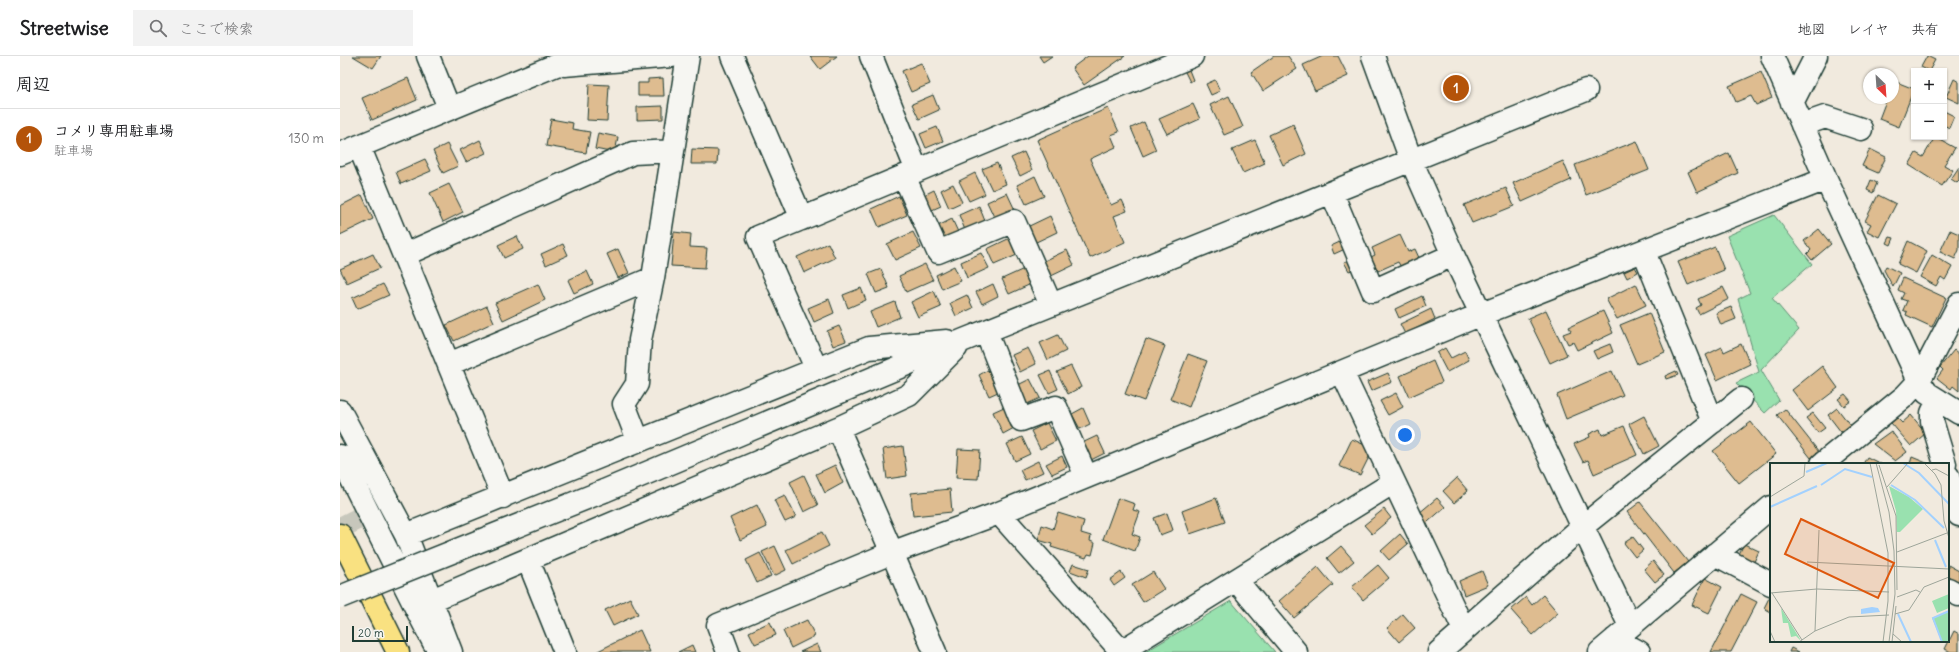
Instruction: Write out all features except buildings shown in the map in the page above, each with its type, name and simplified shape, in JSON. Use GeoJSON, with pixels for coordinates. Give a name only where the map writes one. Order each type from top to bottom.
{"type":"FeatureCollection","features":[{"type":"Feature","properties":{"kind":"highway"},"geometry":{"type":"LineString","coordinates":[[340,535],[398,652]]}},
{"type":"Feature","properties":{"kind":"street"},"geometry":{"type":"LineString","coordinates":[[428,56],[449,108]]}},
{"type":"Feature","properties":{"kind":"street"},"geometry":{"type":"LineString","coordinates":[[503,497],[404,255],[350,150],[554,61],[578,56]]}},
{"type":"Feature","properties":{"kind":"street"},"geometry":{"type":"LineString","coordinates":[[554,61],[672,56]]}},
{"type":"Feature","properties":{"kind":"street"},"geometry":{"type":"LineString","coordinates":[[638,440],[624,404],[637,384],[640,340],[653,278],[688,56]]}},
{"type":"Feature","properties":{"kind":"street"},"geometry":{"type":"LineString","coordinates":[[732,56],[802,219]]}},
{"type":"Feature","properties":{"kind":"street"},"geometry":{"type":"LineString","coordinates":[[816,368],[758,237],[1192,56]]}},
{"type":"Feature","properties":{"kind":"street"},"geometry":{"type":"LineString","coordinates":[[1373,56],[1411,160],[1453,255],[1582,527],[1615,639],[1639,652]]}},
{"type":"Feature","properties":{"kind":"street"},"geometry":{"type":"LineString","coordinates":[[1772,56],[1826,179],[1919,380],[1928,393],[1959,412]]}},
{"type":"Feature","properties":{"kind":"street"},"geometry":{"type":"LineString","coordinates":[[1792,103],[1816,56]]}},
{"type":"Feature","properties":{"kind":"street"},"geometry":{"type":"LineString","coordinates":[[873,57],[910,173],[938,252],[1014,221],[1051,305]]}},
{"type":"Feature","properties":{"kind":"street"},"geometry":{"type":"LineString","coordinates":[[340,597],[604,491],[964,340],[1586,90]]}},
{"type":"Feature","properties":{"kind":"street"},"geometry":{"type":"LineString","coordinates":[[1802,125],[1825,117],[1861,129]]}},
{"type":"Feature","properties":{"kind":"street"},"geometry":{"type":"LineString","coordinates":[[404,255],[634,153],[673,151]]}},
{"type":"Feature","properties":{"kind":"street"},"geometry":{"type":"LineString","coordinates":[[728,652],[718,625],[891,553],[999,513],[1482,314],[1644,252],[1826,179]]}},
{"type":"Feature","properties":{"kind":"street"},"geometry":{"type":"LineString","coordinates":[[1332,193],[1373,291],[1453,255]]}},
{"type":"Feature","properties":{"kind":"street"},"geometry":{"type":"LineString","coordinates":[[1644,252],[1714,422]]}},
{"type":"Feature","properties":{"kind":"street"},"geometry":{"type":"LineString","coordinates":[[449,364],[653,278]]}},
{"type":"Feature","properties":{"kind":"street"},"geometry":{"type":"LineString","coordinates":[[1823,463],[1905,396],[1919,380],[1959,304]]}},
{"type":"Feature","properties":{"kind":"street"},"geometry":{"type":"LineString","coordinates":[[986,332],[1021,420],[1056,407],[1086,476]]}},
{"type":"Feature","properties":{"kind":"street"},"geometry":{"type":"LineString","coordinates":[[406,535],[503,497],[638,440],[816,368],[869,348],[964,340]]}},
{"type":"Feature","properties":{"kind":"street"},"geometry":{"type":"LineString","coordinates":[[432,600],[838,428],[909,395],[964,340]]}},
{"type":"Feature","properties":{"kind":"street"},"geometry":{"type":"LineString","coordinates":[[1342,372],[1464,630]]}},
{"type":"Feature","properties":{"kind":"street"},"geometry":{"type":"LineString","coordinates":[[1438,652],[1582,527],[1741,399]]}},
{"type":"Feature","properties":{"kind":"street"},"geometry":{"type":"LineString","coordinates":[[1938,400],[1932,413],[1932,421],[1945,463]]}},
{"type":"Feature","properties":{"kind":"street"},"geometry":{"type":"LineString","coordinates":[[340,411],[406,535],[451,652]]}},
{"type":"Feature","properties":{"kind":"street"},"geometry":{"type":"LineString","coordinates":[[838,428],[935,652]]}},
{"type":"Feature","properties":{"kind":"street"},"geometry":{"type":"LineString","coordinates":[[340,456],[434,643],[446,652]]}},
{"type":"Feature","properties":{"kind":"street"},"geometry":{"type":"LineString","coordinates":[[1949,479],[1959,514]]}},
{"type":"Feature","properties":{"kind":"street"},"geometry":{"type":"LineString","coordinates":[[999,513],[1121,652],[1394,482]]}},
{"type":"Feature","properties":{"kind":"street"},"geometry":{"type":"LineString","coordinates":[[1615,639],[1770,508]]}},
{"type":"Feature","properties":{"kind":"street"},"geometry":{"type":"LineString","coordinates":[[1715,554],[1770,583]]}},
{"type":"Feature","properties":{"kind":"street"},"geometry":{"type":"LineString","coordinates":[[528,560],[565,652]]}},
{"type":"Feature","properties":{"kind":"street"},"geometry":{"type":"LineString","coordinates":[[1236,580],[1296,652]]}},
{"type":"Feature","properties":{"kind":"street"},"geometry":{"type":"LineString","coordinates":[[1949,590],[1959,595]]}},
{"type":"Feature","properties":{"kind":"green space"},"geometry":{"type":"Polygon","coordinates":[[[1774,215],[1812,264],[1772,298],[1799,330],[1761,370],[1779,400],[1765,413],[1736,383],[1759,372],[1738,299],[1750,293],[1727,236],[1774,215]]]}},
{"type":"Feature","properties":{"kind":"green space"},"geometry":{"type":"Polygon","coordinates":[[[1231,601],[1275,652],[1145,652],[1231,601]]]}},
{"type":"Feature","properties":{"kind":"tunnel"},"geometry":{"type":"LineString","coordinates":[[340,528],[368,514]]}},
{"type":"Feature","properties":{"kind":"place","name":"コメリ専用駐車場"},"geometry":{"type":"Point","coordinates":[1456,88]}}]}
